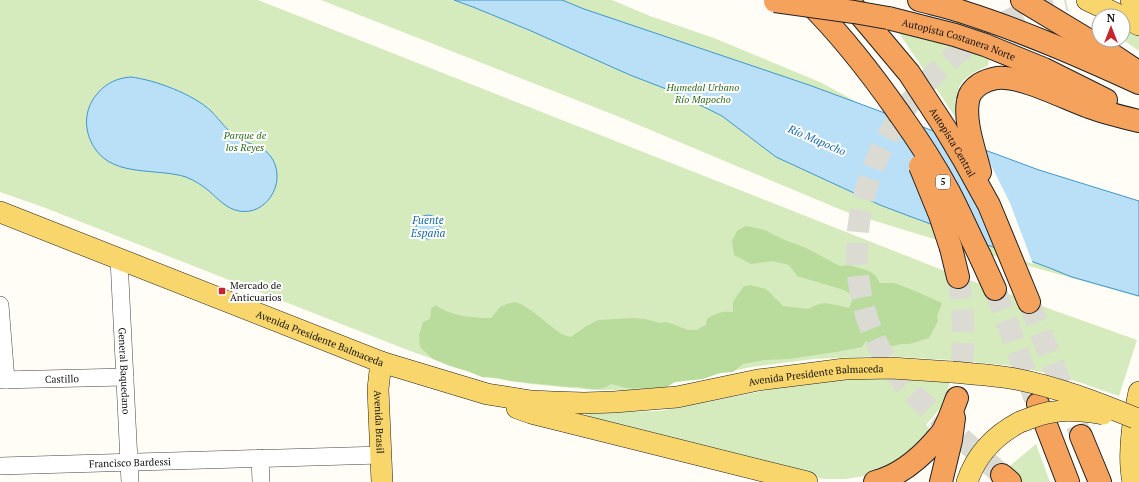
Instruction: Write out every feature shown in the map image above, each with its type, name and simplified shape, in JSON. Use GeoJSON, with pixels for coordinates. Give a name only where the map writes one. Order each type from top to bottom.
{"type":"FeatureCollection","features":[{"type":"Feature","properties":{"kind":"highway","name":"Autopista Costanera Norte"},"geometry":{"type":"LineString","coordinates":[[771,0],[888,18],[948,33],[991,47],[1044,69],[1139,116]]}},
{"type":"Feature","properties":{"kind":"highway","name":"5"},"geometry":{"type":"LineString","coordinates":[[806,0],[862,62],[918,139],[949,192],[995,289]]}},
{"type":"Feature","properties":{"kind":"highway","name":"Autopista Central"},"geometry":{"type":"LineString","coordinates":[[847,0],[908,73],[945,128],[989,204],[1029,302]]}},
{"type":"Feature","properties":{"kind":"highway"},"geometry":{"type":"LineString","coordinates":[[919,0],[1007,27],[1139,83]]}},
{"type":"Feature","properties":{"kind":"highway"},"geometry":{"type":"LineString","coordinates":[[1022,0],[1139,72]]}},
{"type":"Feature","properties":{"kind":"highway"},"geometry":{"type":"LineString","coordinates":[[1066,9],[1070,17],[1080,28],[1108,52]]}},
{"type":"Feature","properties":{"kind":"highway"},"geometry":{"type":"LineString","coordinates":[[989,204],[970,133],[968,107],[970,93],[983,82],[997,78],[1019,81],[1106,113],[1139,121]]}},
{"type":"Feature","properties":{"kind":"highway"},"geometry":{"type":"LineString","coordinates":[[897,110],[944,226],[958,277]]}},
{"type":"Feature","properties":{"kind":"highway"},"geometry":{"type":"LineString","coordinates":[[875,482],[892,476],[912,463],[925,452],[945,428],[956,384]]}},
{"type":"Feature","properties":{"kind":"highway"},"geometry":{"type":"LineString","coordinates":[[941,482],[951,440],[956,384]]}},
{"type":"Feature","properties":{"kind":"highway"},"geometry":{"type":"LineString","coordinates":[[1038,404],[1068,482]]}},
{"type":"Feature","properties":{"kind":"highway"},"geometry":{"type":"LineString","coordinates":[[1081,436],[1100,482]]}},
{"type":"Feature","properties":{"kind":"main road"},"geometry":{"type":"LineString","coordinates":[[1088,0],[1105,8]]}},
{"type":"Feature","properties":{"kind":"main road"},"geometry":{"type":"LineString","coordinates":[[1132,0],[1139,4]]}},
{"type":"Feature","properties":{"kind":"main road","name":"Avenida Presidente Balmaceda"},"geometry":{"type":"LineString","coordinates":[[0,212],[381,362],[487,394],[523,400],[553,402],[614,402],[677,397],[758,380],[845,369],[891,368],[956,384],[997,376],[1030,382],[1090,400],[1137,419]]}},
{"type":"Feature","properties":{"kind":"main road","name":"Avenida Brasil"},"geometry":{"type":"LineString","coordinates":[[381,362],[378,389],[382,482]]}},
{"type":"Feature","properties":{"kind":"main road"},"geometry":{"type":"LineString","coordinates":[[1133,482],[1130,456],[1133,425],[1139,392]]}},
{"type":"Feature","properties":{"kind":"main road","name":"Avenida Presidente Balmaceda"},"geometry":{"type":"LineString","coordinates":[[487,394],[531,413],[748,474],[806,482]]}},
{"type":"Feature","properties":{"kind":"main road"},"geometry":{"type":"LineString","coordinates":[[967,482],[975,464],[990,444],[1005,431],[1020,422],[1038,415],[1064,410],[1137,419]]}},
{"type":"Feature","properties":{"kind":"street","name":"General Baquedano"},"geometry":{"type":"LineString","coordinates":[[119,259],[130,482]]}},
{"type":"Feature","properties":{"kind":"street"},"geometry":{"type":"LineString","coordinates":[[0,305],[3,380]]}},
{"type":"Feature","properties":{"kind":"street","name":"Castillo"},"geometry":{"type":"LineString","coordinates":[[3,380],[125,377]]}},
{"type":"Feature","properties":{"kind":"street","name":"Francisco Bardessi"},"geometry":{"type":"LineString","coordinates":[[0,466],[381,455]]}},
{"type":"Feature","properties":{"kind":"street"},"geometry":{"type":"LineString","coordinates":[[260,458],[261,482]]}},
{"type":"Feature","properties":{"kind":"green space","name":"Parque de los Reyes"},"geometry":{"type":"Polygon","coordinates":[[[0,0],[258,0],[950,273],[1137,340],[1119,396],[1061,376],[1013,366],[951,360],[883,356],[814,359],[752,367],[636,390],[593,390],[531,384],[492,378],[460,369],[405,349],[43,207],[0,192],[0,0]]]}},
{"type":"Feature","properties":{"kind":"green space","name":"Humedal Urbano Río Mapocho"},"geometry":{"type":"Polygon","coordinates":[[[321,0],[612,0],[650,16],[714,38],[822,83],[869,109],[994,157],[1139,201],[1139,297],[934,239],[849,213],[617,116],[321,0]]]}},
{"type":"Feature","properties":{"kind":"green space"},"geometry":{"type":"Polygon","coordinates":[[[897,30],[951,45],[989,59],[988,66],[971,74],[961,84],[956,99],[956,118],[897,30]]]}},
{"type":"Feature","properties":{"kind":"green space"},"geometry":{"type":"Polygon","coordinates":[[[1131,30],[1139,35],[1139,51],[1131,46],[1131,30]]]}},
{"type":"Feature","properties":{"kind":"green space"},"geometry":{"type":"Polygon","coordinates":[[[746,226],[765,230],[782,239],[806,248],[840,266],[849,265],[869,271],[875,275],[880,283],[894,283],[942,303],[937,316],[938,321],[929,338],[910,344],[872,348],[866,341],[862,347],[836,352],[743,364],[733,372],[720,373],[703,379],[675,382],[663,389],[626,388],[611,384],[604,388],[591,389],[482,377],[433,359],[420,347],[419,335],[423,322],[430,319],[431,309],[435,305],[448,312],[462,316],[491,318],[500,307],[515,302],[532,311],[561,334],[571,337],[598,320],[634,318],[645,319],[660,323],[667,322],[688,330],[696,330],[706,325],[707,319],[714,315],[722,312],[733,312],[733,302],[743,287],[750,285],[766,289],[783,306],[808,309],[824,303],[849,308],[854,296],[844,290],[797,276],[789,265],[772,261],[751,264],[734,255],[732,241],[737,231],[746,226]]]}},
{"type":"Feature","properties":{"kind":"green space"},"geometry":{"type":"Polygon","coordinates":[[[856,377],[951,379],[942,406],[926,425],[931,430],[904,458],[872,475],[845,479],[824,479],[800,474],[594,418],[582,413],[660,411],[803,383],[856,377]]]}},
{"type":"Feature","properties":{"kind":"green space"},"geometry":{"type":"Polygon","coordinates":[[[1036,444],[1050,482],[1002,482],[1012,464],[1036,444]]]}},
{"type":"Feature","properties":{"kind":"water","name":"Humedal Urbano Río Mapocho"},"geometry":{"type":"Polygon","coordinates":[[[454,0],[562,0],[584,9],[809,85],[1039,170],[1139,201],[1139,296],[1072,277],[880,205],[776,157],[722,116],[674,92],[630,75],[529,30],[454,0]]]}},
{"type":"Feature","properties":{"kind":"water"},"geometry":{"type":"Polygon","coordinates":[[[131,77],[151,81],[194,99],[211,111],[227,129],[238,138],[266,151],[273,160],[277,179],[271,196],[265,203],[258,209],[249,211],[235,210],[223,203],[201,185],[186,177],[175,174],[125,168],[104,159],[91,142],[87,131],[88,110],[92,101],[100,90],[116,80],[131,77]]]}},
{"type":"Feature","properties":{"kind":"water","name":"Fuente España"},"geometry":{"type":"Polygon","coordinates":[[[428,215],[436,219],[440,227],[436,235],[428,239],[420,235],[416,227],[420,219],[428,215]]]}},
{"type":"Feature","properties":{"kind":"pier"},"geometry":{"type":"Polygon","coordinates":[[[982,147],[1010,203],[1033,264],[998,251],[983,215],[982,147]]]}},
{"type":"Feature","properties":{"kind":"tunnel"},"geometry":{"type":"LineString","coordinates":[[1002,475],[916,397],[898,377],[883,355],[877,343],[860,289],[858,234],[869,180],[892,130],[924,85],[965,47],[1013,18],[1066,0]]}},
{"type":"Feature","properties":{"kind":"tunnel"},"geometry":{"type":"LineString","coordinates":[[958,277],[962,303],[963,330],[960,383]]}},
{"type":"Feature","properties":{"kind":"tunnel"},"geometry":{"type":"LineString","coordinates":[[995,289],[1035,399]]}},
{"type":"Feature","properties":{"kind":"tunnel"},"geometry":{"type":"LineString","coordinates":[[1029,302],[1081,436]]}},
{"type":"Feature","properties":{"kind":"place","name":"Mercado de Anticuarios"},"geometry":{"type":"Point","coordinates":[222,291]}},
{"type":"Feature","properties":{"kind":"water label","name":"Río Mapocho"},"geometry":{"type":"Point","coordinates":[817,140]}}]}
